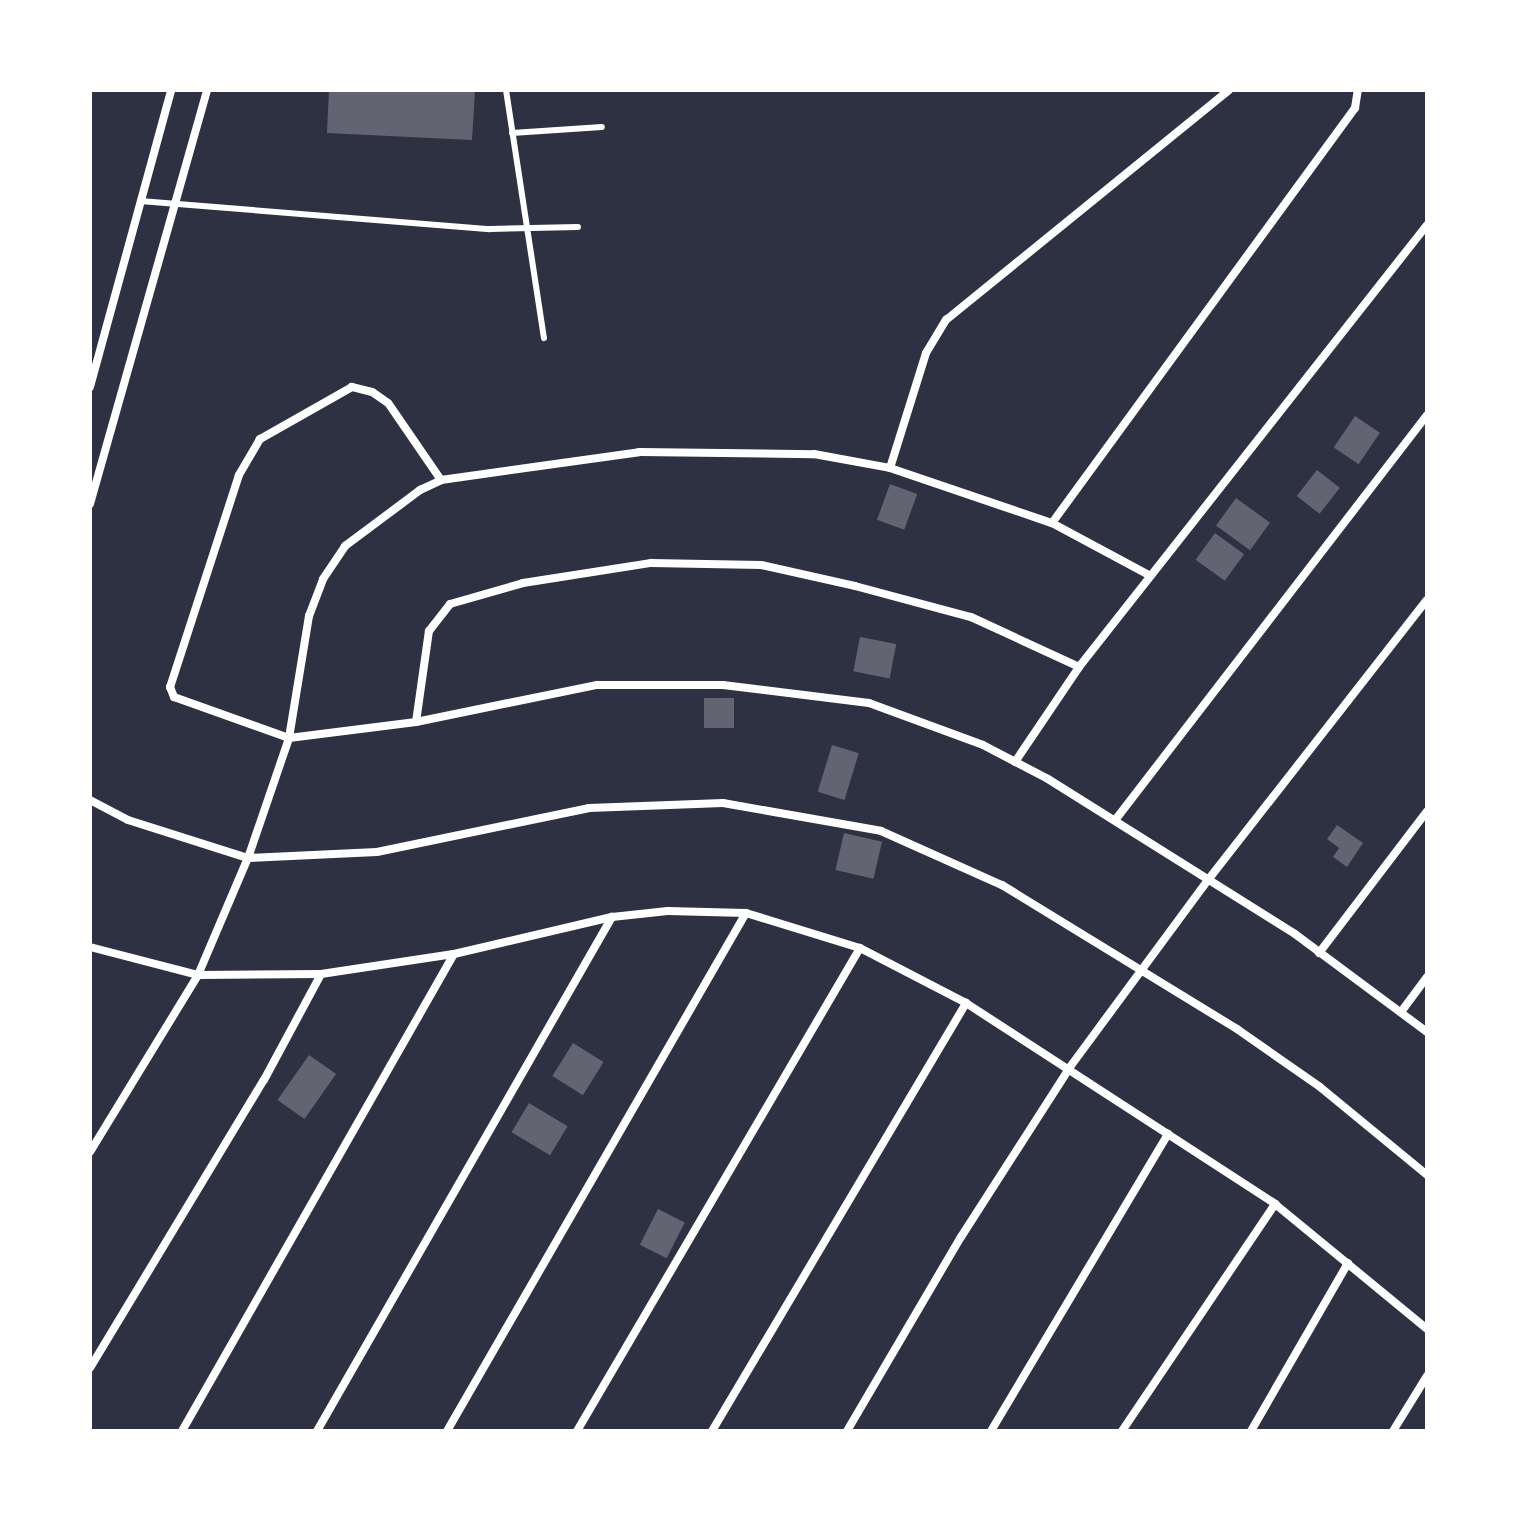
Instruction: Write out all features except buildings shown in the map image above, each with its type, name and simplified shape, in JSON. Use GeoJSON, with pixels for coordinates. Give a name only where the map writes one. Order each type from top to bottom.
{"type":"FeatureCollection","features":[{"type":"Feature","properties":{"kind":"street"},"geometry":{"type":"LineString","coordinates":[[90,387],[171,90]]}},
{"type":"Feature","properties":{"kind":"street"},"geometry":{"type":"LineString","coordinates":[[90,504],[207,90]]}},
{"type":"Feature","properties":{"kind":"street"},"geometry":{"type":"LineString","coordinates":[[890,468],[926,353],[946,320],[1229,90]]}},
{"type":"Feature","properties":{"kind":"street"},"geometry":{"type":"LineString","coordinates":[[1052,523],[1355,108],[1358,90]]}},
{"type":"Feature","properties":{"kind":"street"},"geometry":{"type":"LineString","coordinates":[[1015,762],[1079,667],[1427,225]]}},
{"type":"Feature","properties":{"kind":"street"},"geometry":{"type":"LineString","coordinates":[[441,480],[388,403],[352,387],[260,439],[239,475],[170,687],[185,704],[289,738],[416,722],[597,685],[723,685],[869,703],[1015,762],[1116,819],[1319,953],[1427,1032]]}},
{"type":"Feature","properties":{"kind":"street"},"geometry":{"type":"LineString","coordinates":[[1116,819],[1427,415]]}},
{"type":"Feature","properties":{"kind":"street"},"geometry":{"type":"LineString","coordinates":[[90,1152],[198,975],[248,858],[289,738],[309,616],[323,579],[345,546],[393,507],[441,480],[654,451],[814,454],[890,468],[1052,523],[1151,576]]}},
{"type":"Feature","properties":{"kind":"street"},"geometry":{"type":"LineString","coordinates":[[416,722],[429,631],[450,604],[523,583],[651,563],[761,565],[855,586],[971,617],[1079,667]]}},
{"type":"Feature","properties":{"kind":"street"},"geometry":{"type":"LineString","coordinates":[[847,1431],[961,1237],[1070,1067],[1208,880],[1427,600]]}},
{"type":"Feature","properties":{"kind":"street"},"geometry":{"type":"LineString","coordinates":[[90,800],[128,820],[248,858],[377,852],[589,808],[723,803],[881,831],[1002,885],[1142,969],[1320,1087],[1427,1175]]}},
{"type":"Feature","properties":{"kind":"street"},"geometry":{"type":"LineString","coordinates":[[1319,953],[1427,811]]}},
{"type":"Feature","properties":{"kind":"street"},"geometry":{"type":"LineString","coordinates":[[90,947],[198,975],[321,974],[454,954],[612,917],[668,911],[746,913],[860,948],[966,1003],[1070,1067],[1275,1204],[1427,1329]]}},
{"type":"Feature","properties":{"kind":"street"},"geometry":{"type":"LineString","coordinates":[[447,1431],[746,913]]}},
{"type":"Feature","properties":{"kind":"street"},"geometry":{"type":"LineString","coordinates":[[317,1431],[612,917]]}},
{"type":"Feature","properties":{"kind":"street"},"geometry":{"type":"LineString","coordinates":[[577,1431],[860,948]]}},
{"type":"Feature","properties":{"kind":"street"},"geometry":{"type":"LineString","coordinates":[[182,1431],[454,954]]}},
{"type":"Feature","properties":{"kind":"street"},"geometry":{"type":"LineString","coordinates":[[90,1368],[264,1080],[321,974]]}},
{"type":"Feature","properties":{"kind":"street"},"geometry":{"type":"LineString","coordinates":[[1401,1012],[1427,977]]}},
{"type":"Feature","properties":{"kind":"street"},"geometry":{"type":"LineString","coordinates":[[712,1431],[966,1003]]}},
{"type":"Feature","properties":{"kind":"street"},"geometry":{"type":"LineString","coordinates":[[991,1431],[1168,1134]]}},
{"type":"Feature","properties":{"kind":"street"},"geometry":{"type":"LineString","coordinates":[[1122,1431],[1275,1204]]}},
{"type":"Feature","properties":{"kind":"street"},"geometry":{"type":"LineString","coordinates":[[1251,1431],[1348,1263]]}},
{"type":"Feature","properties":{"kind":"street"},"geometry":{"type":"LineString","coordinates":[[1393,1431],[1427,1376]]}},
{"type":"Feature","properties":{"kind":"lane"},"geometry":{"type":"LineString","coordinates":[[506,90],[544,338]]}},
{"type":"Feature","properties":{"kind":"lane"},"geometry":{"type":"LineString","coordinates":[[512,133],[602,127]]}},
{"type":"Feature","properties":{"kind":"lane"},"geometry":{"type":"LineString","coordinates":[[140,201],[527,229],[578,227]]}}]}
